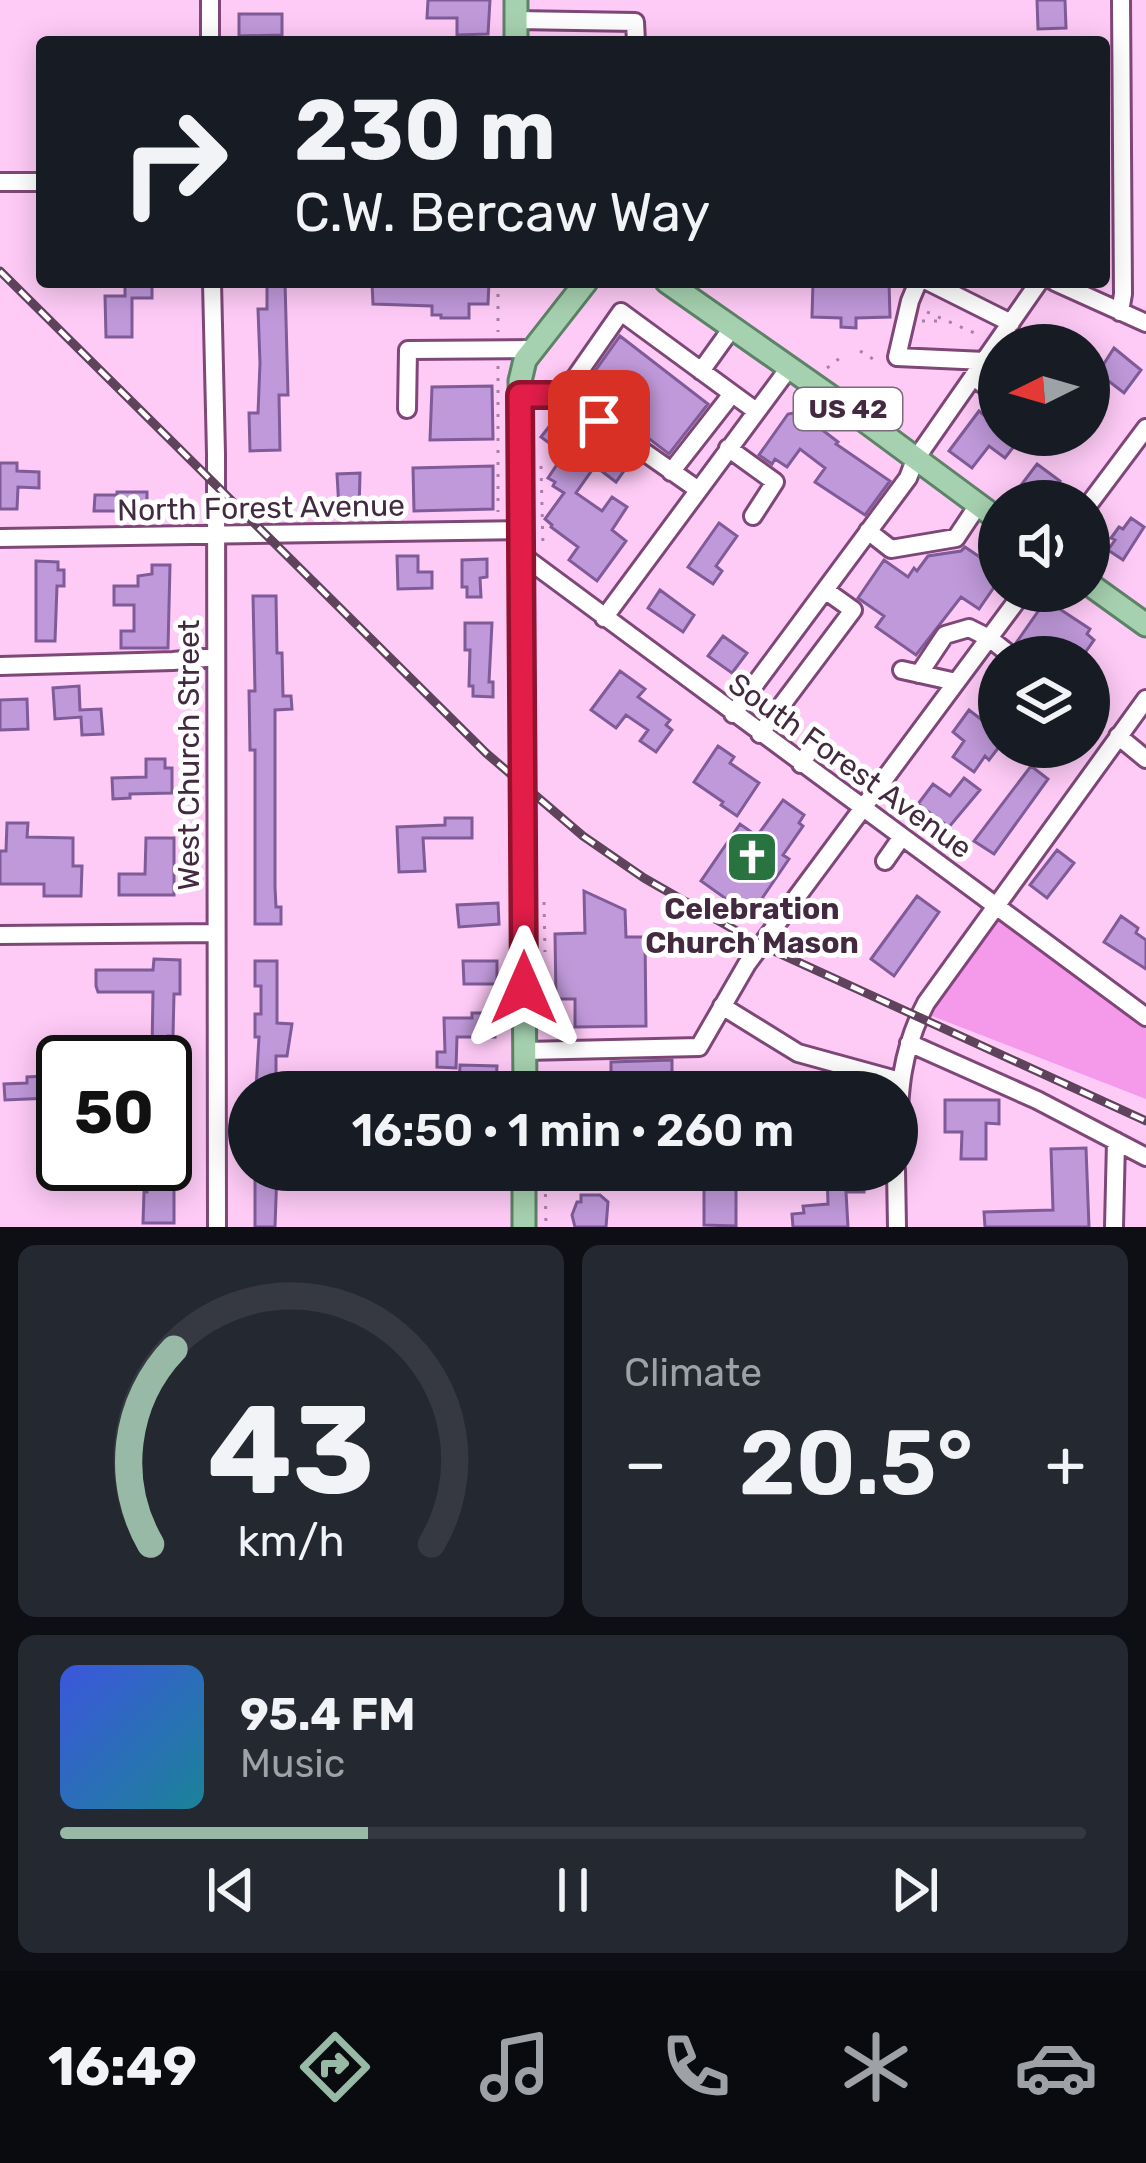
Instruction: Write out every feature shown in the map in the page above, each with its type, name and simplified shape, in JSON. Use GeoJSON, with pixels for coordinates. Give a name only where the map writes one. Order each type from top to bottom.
{"type":"FeatureCollection","features":[{"type":"Feature","properties":{"kind":"main road"},"geometry":{"type":"LineString","coordinates":[[525,1071],[532,556],[523,530],[520,381],[526,360],[581,288]]}},
{"type":"Feature","properties":{"kind":"main road","name":"US 42"},"geometry":{"type":"LineString","coordinates":[[676,288],[978,505]]}},
{"type":"Feature","properties":{"kind":"main road"},"geometry":{"type":"LineString","coordinates":[[1110,599],[1146,625]]}},
{"type":"Feature","properties":{"kind":"main road"},"geometry":{"type":"LineString","coordinates":[[524,1191],[524,1227]]}},
{"type":"Feature","properties":{"kind":"street"},"geometry":{"type":"LineString","coordinates":[[210,0],[210,36]]}},
{"type":"Feature","properties":{"kind":"street"},"geometry":{"type":"LineString","coordinates":[[1120,311],[1133,188],[1121,0]]}},
{"type":"Feature","properties":{"kind":"street"},"geometry":{"type":"LineString","coordinates":[[516,21],[635,22],[636,36]]}},
{"type":"Feature","properties":{"kind":"street"},"geometry":{"type":"LineString","coordinates":[[0,182],[36,182]]}},
{"type":"Feature","properties":{"kind":"street","name":"West Church Street"},"geometry":{"type":"LineString","coordinates":[[212,288],[217,1227]]}},
{"type":"Feature","properties":{"kind":"street"},"geometry":{"type":"LineString","coordinates":[[915,288],[897,357],[978,369]]}},
{"type":"Feature","properties":{"kind":"street"},"geometry":{"type":"LineString","coordinates":[[941,288],[1011,323],[1035,288]]}},
{"type":"Feature","properties":{"kind":"street"},"geometry":{"type":"LineString","coordinates":[[1068,288],[1146,323]]}},
{"type":"Feature","properties":{"kind":"street"},"geometry":{"type":"LineString","coordinates":[[563,395],[621,312],[756,411]]}},
{"type":"Feature","properties":{"kind":"street"},"geometry":{"type":"LineString","coordinates":[[701,371],[732,328]]}},
{"type":"Feature","properties":{"kind":"street"},"geometry":{"type":"LineString","coordinates":[[407,409],[408,350],[534,349]]}},
{"type":"Feature","properties":{"kind":"street"},"geometry":{"type":"LineString","coordinates":[[604,618],[789,368]]}},
{"type":"Feature","properties":{"kind":"street"},"geometry":{"type":"LineString","coordinates":[[734,714],[908,478],[978,372]]}},
{"type":"Feature","properties":{"kind":"street"},"geometry":{"type":"LineString","coordinates":[[671,472],[732,394]]}},
{"type":"Feature","properties":{"kind":"street"},"geometry":{"type":"LineString","coordinates":[[520,395],[563,395],[698,489]]}},
{"type":"Feature","properties":{"kind":"street"},"geometry":{"type":"LineString","coordinates":[[1107,480],[1146,428]]}},
{"type":"Feature","properties":{"kind":"street"},"geometry":{"type":"LineString","coordinates":[[728,448],[775,482],[753,516]]}},
{"type":"Feature","properties":{"kind":"street"},"geometry":{"type":"LineString","coordinates":[[868,531],[891,549],[956,538],[978,505]]}},
{"type":"Feature","properties":{"kind":"street","name":"North Forest Avenue"},"geometry":{"type":"LineString","coordinates":[[0,538],[523,530]]}},
{"type":"Feature","properties":{"kind":"street","name":"South Forest Avenue"},"geometry":{"type":"LineString","coordinates":[[532,556],[604,618],[1146,1017]]}},
{"type":"Feature","properties":{"kind":"street"},"geometry":{"type":"LineString","coordinates":[[760,734],[853,610],[825,590]]}},
{"type":"Feature","properties":{"kind":"street"},"geometry":{"type":"LineString","coordinates":[[956,682],[910,672],[945,635],[968,628],[985,636]]}},
{"type":"Feature","properties":{"kind":"street"},"geometry":{"type":"LineString","coordinates":[[525,1052],[699,1047],[747,964],[978,653]]}},
{"type":"Feature","properties":{"kind":"street"},"geometry":{"type":"LineString","coordinates":[[0,666],[216,657]]}},
{"type":"Feature","properties":{"kind":"street"},"geometry":{"type":"LineString","coordinates":[[902,1071],[926,1003],[1146,699]]}},
{"type":"Feature","properties":{"kind":"street"},"geometry":{"type":"LineString","coordinates":[[1114,740],[1146,759]]}},
{"type":"Feature","properties":{"kind":"street"},"geometry":{"type":"LineString","coordinates":[[801,764],[813,746]]}},
{"type":"Feature","properties":{"kind":"street"},"geometry":{"type":"LineString","coordinates":[[885,861],[902,838]]}},
{"type":"Feature","properties":{"kind":"street"},"geometry":{"type":"LineString","coordinates":[[0,935],[216,933]]}},
{"type":"Feature","properties":{"kind":"street"},"geometry":{"type":"LineString","coordinates":[[722,1006],[798,1052],[865,1071]]}},
{"type":"Feature","properties":{"kind":"street"},"geometry":{"type":"LineString","coordinates":[[909,1042],[1146,1157]]}},
{"type":"Feature","properties":{"kind":"street"},"geometry":{"type":"LineString","coordinates":[[1114,1227],[1116,1141]]}},
{"type":"Feature","properties":{"kind":"street"},"geometry":{"type":"LineString","coordinates":[[896,1191],[896,1227]]}},
{"type":"Feature","properties":{"kind":"path"},"geometry":{"type":"LineString","coordinates":[[498,288],[498,514]]}},
{"type":"Feature","properties":{"kind":"path"},"geometry":{"type":"LineString","coordinates":[[946,321],[915,321],[921,309],[978,335]]}},
{"type":"Feature","properties":{"kind":"path"},"geometry":{"type":"LineString","coordinates":[[860,351],[873,358]]}},
{"type":"Feature","properties":{"kind":"path"},"geometry":{"type":"LineString","coordinates":[[824,370],[839,358]]}},
{"type":"Feature","properties":{"kind":"path"},"geometry":{"type":"LineString","coordinates":[[532,556],[545,542],[541,464]]}},
{"type":"Feature","properties":{"kind":"path"},"geometry":{"type":"LineString","coordinates":[[545,1191],[546,1227]]}},
{"type":"Feature","properties":{"kind":"shaded area"},"geometry":{"type":"Polygon","coordinates":[[[994,906],[1146,1015],[1146,1099],[932,1016],[926,1003],[994,906]]]}},
{"type":"Feature","properties":{"kind":"building"},"geometry":{"type":"Polygon","coordinates":[[[428,0],[490,0],[488,34],[457,35],[457,18],[427,18],[428,0]]]}},
{"type":"Feature","properties":{"kind":"building"},"geometry":{"type":"Polygon","coordinates":[[[1037,0],[1065,0],[1066,28],[1038,29],[1037,0]]]}},
{"type":"Feature","properties":{"kind":"building"},"geometry":{"type":"Polygon","coordinates":[[[239,14],[282,14],[282,35],[239,36],[239,14]]]}},
{"type":"Feature","properties":{"kind":"building"},"geometry":{"type":"Polygon","coordinates":[[[125,288],[152,288],[152,298],[132,298],[132,337],[106,337],[105,296],[125,296],[125,288]]]}},
{"type":"Feature","properties":{"kind":"building"},"geometry":{"type":"Polygon","coordinates":[[[267,288],[285,288],[288,395],[279,395],[280,450],[250,451],[249,413],[258,413],[258,309],[267,309],[267,288]]]}},
{"type":"Feature","properties":{"kind":"building"},"geometry":{"type":"Polygon","coordinates":[[[372,288],[489,288],[488,304],[469,304],[469,318],[441,318],[432,315],[432,306],[373,304],[372,288]]]}},
{"type":"Feature","properties":{"kind":"building"},"geometry":{"type":"Polygon","coordinates":[[[813,288],[889,288],[890,317],[856,318],[856,328],[841,327],[841,318],[812,317],[813,288]]]}},
{"type":"Feature","properties":{"kind":"building"},"geometry":{"type":"Polygon","coordinates":[[[620,336],[708,404],[669,454],[583,388],[620,336]]]}},
{"type":"Feature","properties":{"kind":"building"},"geometry":{"type":"Polygon","coordinates":[[[1114,348],[1141,370],[1124,393],[1110,382],[1114,348]]]}},
{"type":"Feature","properties":{"kind":"building"},"geometry":{"type":"Polygon","coordinates":[[[492,386],[493,439],[430,440],[432,387],[492,386]]]}},
{"type":"Feature","properties":{"kind":"building"},"geometry":{"type":"Polygon","coordinates":[[[799,412],[890,481],[865,515],[815,482],[825,468],[800,449],[787,467],[759,455],[788,414],[799,412]]]}},
{"type":"Feature","properties":{"kind":"building"},"geometry":{"type":"Polygon","coordinates":[[[978,412],[981,456],[972,468],[949,451],[978,412]]]}},
{"type":"Feature","properties":{"kind":"building"},"geometry":{"type":"Polygon","coordinates":[[[558,415],[626,468],[616,482],[595,466],[576,493],[602,511],[612,497],[627,507],[612,530],[626,541],[597,581],[569,560],[578,547],[545,519],[564,493],[548,478],[564,454],[541,437],[558,415]]]}},
{"type":"Feature","properties":{"kind":"building"},"geometry":{"type":"Polygon","coordinates":[[[0,463],[17,463],[17,471],[39,472],[39,488],[18,487],[17,509],[0,509],[0,463]]]}},
{"type":"Feature","properties":{"kind":"building"},"geometry":{"type":"Polygon","coordinates":[[[1037,464],[1059,480],[1025,480],[1037,464]]]}},
{"type":"Feature","properties":{"kind":"building"},"geometry":{"type":"Polygon","coordinates":[[[493,466],[493,509],[414,511],[413,468],[493,466]]]}},
{"type":"Feature","properties":{"kind":"building"},"geometry":{"type":"Polygon","coordinates":[[[360,473],[359,513],[341,514],[337,474],[360,473]]]}},
{"type":"Feature","properties":{"kind":"building"},"geometry":{"type":"Polygon","coordinates":[[[147,492],[147,511],[94,511],[95,495],[147,492]]]}},
{"type":"Feature","properties":{"kind":"building"},"geometry":{"type":"Polygon","coordinates":[[[1131,518],[1144,527],[1123,560],[1110,547],[1115,540],[1111,538],[1119,527],[1123,529],[1131,518]]]}},
{"type":"Feature","properties":{"kind":"building"},"geometry":{"type":"Polygon","coordinates":[[[719,523],[737,536],[716,566],[722,571],[713,584],[688,567],[719,523]]]}},
{"type":"Feature","properties":{"kind":"building"},"geometry":{"type":"Polygon","coordinates":[[[965,547],[978,556],[978,608],[961,597],[916,655],[876,627],[884,616],[858,598],[884,560],[908,577],[928,556],[965,547]]]}},
{"type":"Feature","properties":{"kind":"building"},"geometry":{"type":"Polygon","coordinates":[[[397,556],[418,556],[418,572],[432,572],[432,588],[398,589],[397,556]]]}},
{"type":"Feature","properties":{"kind":"building"},"geometry":{"type":"Polygon","coordinates":[[[487,559],[487,577],[480,578],[481,597],[467,597],[467,587],[462,587],[462,560],[487,559]]]}},
{"type":"Feature","properties":{"kind":"building"},"geometry":{"type":"Polygon","coordinates":[[[36,561],[58,562],[58,570],[64,570],[64,586],[57,586],[55,641],[36,641],[36,561]]]}},
{"type":"Feature","properties":{"kind":"building"},"geometry":{"type":"Polygon","coordinates":[[[152,565],[170,565],[168,648],[121,648],[121,631],[134,631],[134,605],[114,605],[114,586],[138,586],[138,576],[152,574],[152,565]]]}},
{"type":"Feature","properties":{"kind":"building"},"geometry":{"type":"Polygon","coordinates":[[[660,590],[694,615],[683,632],[648,608],[660,590]]]}},
{"type":"Feature","properties":{"kind":"building"},"geometry":{"type":"Polygon","coordinates":[[[253,596],[276,596],[283,696],[291,696],[292,709],[275,710],[275,887],[281,924],[255,924],[255,750],[250,750],[249,691],[255,691],[253,596]]]}},
{"type":"Feature","properties":{"kind":"building"},"geometry":{"type":"Polygon","coordinates":[[[1038,612],[1064,612],[1090,629],[1089,636],[1021,636],[1038,612]]]}},
{"type":"Feature","properties":{"kind":"building"},"geometry":{"type":"Polygon","coordinates":[[[465,623],[492,623],[489,682],[493,682],[493,697],[473,696],[473,686],[469,686],[465,623]]]}},
{"type":"Feature","properties":{"kind":"building"},"geometry":{"type":"Polygon","coordinates":[[[723,636],[747,653],[732,673],[708,656],[723,636]]]}},
{"type":"Feature","properties":{"kind":"building"},"geometry":{"type":"Polygon","coordinates":[[[620,671],[645,689],[638,697],[670,720],[666,725],[672,730],[656,752],[640,741],[648,730],[626,715],[616,728],[591,710],[620,671]]]}},
{"type":"Feature","properties":{"kind":"building"},"geometry":{"type":"Polygon","coordinates":[[[79,686],[80,710],[101,709],[103,734],[82,735],[81,717],[55,719],[53,688],[79,686]]]}},
{"type":"Feature","properties":{"kind":"building"},"geometry":{"type":"Polygon","coordinates":[[[27,699],[28,729],[0,730],[0,700],[27,699]]]}},
{"type":"Feature","properties":{"kind":"building"},"geometry":{"type":"Polygon","coordinates":[[[969,710],[978,717],[974,772],[953,757],[964,741],[953,732],[969,710]]]}},
{"type":"Feature","properties":{"kind":"building"},"geometry":{"type":"Polygon","coordinates":[[[718,746],[734,757],[730,763],[759,783],[737,816],[694,782],[718,746]]]}},
{"type":"Feature","properties":{"kind":"building"},"geometry":{"type":"Polygon","coordinates":[[[146,759],[165,759],[165,768],[172,768],[172,793],[113,799],[112,778],[146,777],[146,759]]]}},
{"type":"Feature","properties":{"kind":"building"},"geometry":{"type":"Polygon","coordinates":[[[1029,768],[1048,779],[994,854],[974,841],[1029,768]]]}},
{"type":"Feature","properties":{"kind":"building"},"geometry":{"type":"Polygon","coordinates":[[[964,778],[980,790],[949,827],[918,804],[933,784],[950,796],[964,778]]]}},
{"type":"Feature","properties":{"kind":"building","name":"Celebration Church Mason"},"geometry":{"type":"Polygon","coordinates":[[[783,800],[804,815],[799,823],[803,826],[783,855],[789,859],[750,916],[701,881],[740,824],[757,836],[783,800]]]}},
{"type":"Feature","properties":{"kind":"building"},"geometry":{"type":"Polygon","coordinates":[[[445,818],[472,818],[472,838],[423,838],[425,871],[399,872],[397,827],[445,825],[445,818]]]}},
{"type":"Feature","properties":{"kind":"building"},"geometry":{"type":"Polygon","coordinates":[[[7,823],[28,823],[27,837],[73,838],[73,866],[82,866],[81,896],[44,896],[44,884],[0,884],[0,851],[6,851],[7,823]]]}},
{"type":"Feature","properties":{"kind":"building"},"geometry":{"type":"Polygon","coordinates":[[[146,838],[174,838],[174,895],[119,895],[119,874],[145,874],[146,838]]]}},
{"type":"Feature","properties":{"kind":"building"},"geometry":{"type":"Polygon","coordinates":[[[1057,850],[1074,863],[1047,898],[1030,885],[1057,850]]]}},
{"type":"Feature","properties":{"kind":"building"},"geometry":{"type":"Polygon","coordinates":[[[584,891],[625,910],[626,937],[645,937],[646,1026],[575,1027],[575,999],[556,999],[555,934],[585,933],[584,891]]]}},
{"type":"Feature","properties":{"kind":"building"},"geometry":{"type":"Polygon","coordinates":[[[917,896],[939,912],[894,976],[871,959],[917,896]]]}},
{"type":"Feature","properties":{"kind":"building"},"geometry":{"type":"Polygon","coordinates":[[[498,903],[499,924],[459,927],[457,905],[498,903]]]}},
{"type":"Feature","properties":{"kind":"building"},"geometry":{"type":"Polygon","coordinates":[[[1121,916],[1146,940],[1146,969],[1104,942],[1121,916]]]}},
{"type":"Feature","properties":{"kind":"building"},"geometry":{"type":"Polygon","coordinates":[[[154,959],[180,960],[173,1035],[152,1035],[153,992],[98,992],[96,986],[96,970],[153,970],[154,959]]]}},
{"type":"Feature","properties":{"kind":"building"},"geometry":{"type":"Polygon","coordinates":[[[255,961],[277,961],[277,1023],[292,1024],[287,1056],[276,1056],[276,1071],[257,1071],[255,1014],[261,1014],[261,986],[255,986],[255,961]]]}},
{"type":"Feature","properties":{"kind":"building"},"geometry":{"type":"Polygon","coordinates":[[[463,961],[497,961],[497,984],[464,984],[463,961]]]}},
{"type":"Feature","properties":{"kind":"building"},"geometry":{"type":"Polygon","coordinates":[[[472,1013],[498,1016],[495,1037],[457,1037],[456,1068],[437,1067],[437,1052],[445,1052],[444,1018],[472,1018],[472,1013]]]}},
{"type":"Feature","properties":{"kind":"building"},"geometry":{"type":"Polygon","coordinates":[[[672,1060],[672,1071],[611,1071],[611,1062],[672,1060]]]}},
{"type":"Feature","properties":{"kind":"building"},"geometry":{"type":"Polygon","coordinates":[[[460,1065],[497,1066],[497,1071],[460,1071],[460,1065]]]}},
{"type":"Feature","properties":{"kind":"building"},"geometry":{"type":"Polygon","coordinates":[[[27,1077],[36,1077],[36,1099],[5,1100],[4,1084],[27,1083],[27,1077]]]}},
{"type":"Feature","properties":{"kind":"building"},"geometry":{"type":"Polygon","coordinates":[[[945,1100],[999,1100],[999,1124],[986,1123],[986,1159],[961,1159],[962,1132],[945,1132],[945,1100]]]}},
{"type":"Feature","properties":{"kind":"building"},"geometry":{"type":"Polygon","coordinates":[[[1086,1148],[1089,1227],[985,1227],[984,1212],[1053,1210],[1051,1149],[1086,1148]]]}},
{"type":"Feature","properties":{"kind":"building"},"geometry":{"type":"Polygon","coordinates":[[[174,1191],[174,1223],[143,1223],[147,1192],[174,1191]]]}},
{"type":"Feature","properties":{"kind":"building"},"geometry":{"type":"Polygon","coordinates":[[[255,1191],[276,1191],[275,1227],[255,1227],[255,1191]]]}},
{"type":"Feature","properties":{"kind":"building"},"geometry":{"type":"Polygon","coordinates":[[[704,1191],[736,1191],[736,1226],[704,1225],[704,1191]]]}},
{"type":"Feature","properties":{"kind":"building"},"geometry":{"type":"Polygon","coordinates":[[[828,1191],[864,1191],[846,1192],[848,1227],[793,1227],[792,1214],[804,1213],[803,1206],[828,1204],[828,1191]]]}},
{"type":"Feature","properties":{"kind":"building"},"geometry":{"type":"Polygon","coordinates":[[[581,1195],[600,1195],[608,1202],[606,1227],[575,1227],[572,1215],[581,1195]]]}},
{"type":"Feature","properties":{"kind":"railway"},"geometry":{"type":"LineString","coordinates":[[0,271],[486,753],[583,836],[644,878],[761,945],[1146,1121]]}},
{"type":"Feature","properties":{"kind":"place","name":"Celebration Church Mason"},"geometry":{"type":"Point","coordinates":[752,857]}},
{"type":"Feature","properties":{"kind":"route"},"geometry":{"type":"LineString","coordinates":[[524,988],[520,395],[563,395],[599,421]]}}]}
